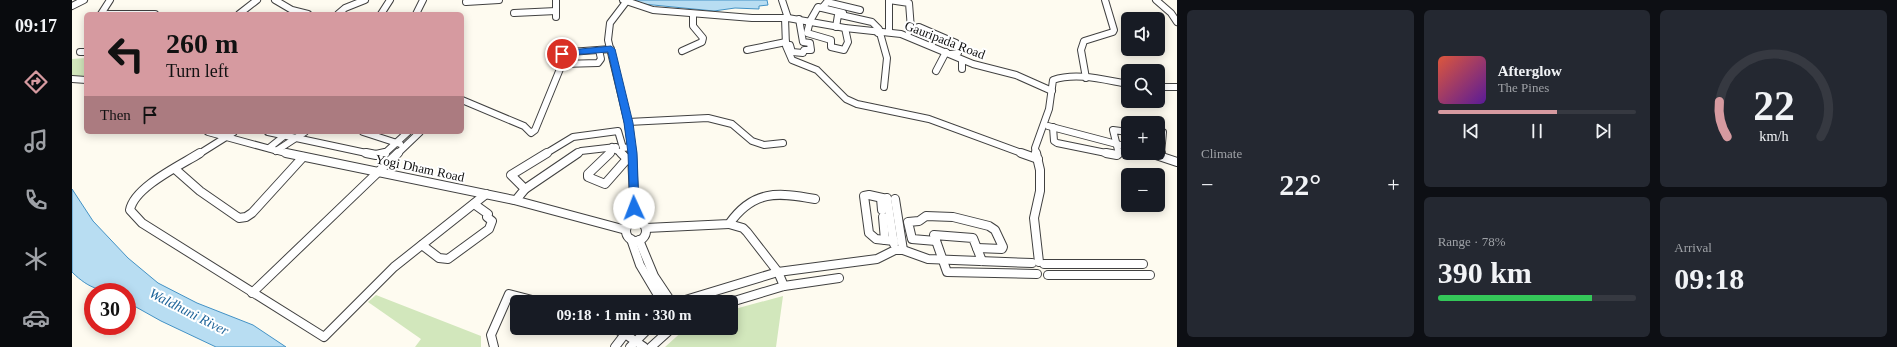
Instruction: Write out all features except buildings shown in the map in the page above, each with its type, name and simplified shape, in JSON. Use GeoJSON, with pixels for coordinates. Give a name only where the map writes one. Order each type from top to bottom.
{"type":"FeatureCollection","features":[{"type":"Feature","properties":{"kind":"street"},"geometry":{"type":"LineString","coordinates":[[72,6],[84,0]]}},
{"type":"Feature","properties":{"kind":"street"},"geometry":{"type":"LineString","coordinates":[[102,12],[110,0]]}},
{"type":"Feature","properties":{"kind":"street"},"geometry":{"type":"LineString","coordinates":[[242,12],[257,0]]}},
{"type":"Feature","properties":{"kind":"street"},"geometry":{"type":"LineString","coordinates":[[275,0],[292,10],[300,12]]}},
{"type":"Feature","properties":{"kind":"street"},"geometry":{"type":"LineString","coordinates":[[340,12],[345,8],[365,0]]}},
{"type":"Feature","properties":{"kind":"street"},"geometry":{"type":"LineString","coordinates":[[382,12],[390,0]]}},
{"type":"Feature","properties":{"kind":"street"},"geometry":{"type":"LineString","coordinates":[[417,12],[423,0]]}},
{"type":"Feature","properties":{"kind":"street"},"geometry":{"type":"LineString","coordinates":[[466,2],[499,0]]}},
{"type":"Feature","properties":{"kind":"street"},"geometry":{"type":"LineString","coordinates":[[514,13],[556,14],[556,0]]}},
{"type":"Feature","properties":{"kind":"street"},"geometry":{"type":"LineString","coordinates":[[782,0],[786,18],[789,56],[792,60],[817,70],[846,99],[857,104],[929,118],[1038,159]]}},
{"type":"Feature","properties":{"kind":"street"},"geometry":{"type":"LineString","coordinates":[[889,32],[889,0],[904,0],[909,3],[909,32]]}},
{"type":"Feature","properties":{"kind":"street"},"geometry":{"type":"LineString","coordinates":[[1086,78],[1081,50],[1084,40],[1113,32],[1114,30],[1105,0]]}},
{"type":"Feature","properties":{"kind":"street"},"geometry":{"type":"LineString","coordinates":[[1156,0],[1171,13],[1177,22]]}},
{"type":"Feature","properties":{"kind":"street"},"geometry":{"type":"LineString","coordinates":[[635,222],[632,147],[628,122],[608,35],[610,21],[625,1],[654,10],[752,18],[799,19],[810,21],[836,27],[845,28],[848,42],[844,50],[831,47],[831,40],[808,34],[810,21],[818,7],[822,8],[862,18],[864,15],[861,11],[832,2],[825,3],[822,8]]}},
{"type":"Feature","properties":{"kind":"street"},"geometry":{"type":"LineString","coordinates":[[682,51],[702,42],[703,38],[693,26],[693,14]]}},
{"type":"Feature","properties":{"kind":"street"},"geometry":{"type":"LineString","coordinates":[[836,27],[838,15],[841,15],[872,22],[879,28],[879,33],[887,58],[884,87]]}},
{"type":"Feature","properties":{"kind":"street"},"geometry":{"type":"LineString","coordinates":[[788,42],[792,52],[803,53],[804,50],[811,50],[810,43],[803,42],[799,19]]}},
{"type":"Feature","properties":{"kind":"street"},"geometry":{"type":"LineString","coordinates":[[895,28],[909,32],[918,27],[956,43],[959,47],[958,53],[949,53],[936,71]]}},
{"type":"Feature","properties":{"kind":"street","name":"Gauripada Road"},"geometry":{"type":"LineString","coordinates":[[845,28],[859,30],[863,35],[867,36],[868,32],[909,32],[960,60],[992,70],[1016,75],[1033,84],[1052,91]]}},
{"type":"Feature","properties":{"kind":"street"},"geometry":{"type":"LineString","coordinates":[[944,45],[948,40]]}},
{"type":"Feature","properties":{"kind":"street"},"geometry":{"type":"LineString","coordinates":[[747,50],[756,47],[772,46],[788,42]]}},
{"type":"Feature","properties":{"kind":"street"},"geometry":{"type":"LineString","coordinates":[[464,100],[524,126],[531,133],[535,130],[562,64],[560,57],[562,54],[611,49]]}},
{"type":"Feature","properties":{"kind":"street"},"geometry":{"type":"LineString","coordinates":[[562,64],[598,62],[601,59],[599,50]]}},
{"type":"Feature","properties":{"kind":"street"},"geometry":{"type":"LineString","coordinates":[[960,60],[962,69]]}},
{"type":"Feature","properties":{"kind":"street"},"geometry":{"type":"LineString","coordinates":[[1037,274],[1032,270],[1038,263],[1034,218],[1040,191],[1038,159],[1035,148],[1044,125],[1055,79],[1064,77],[1086,78],[1121,83]]}},
{"type":"Feature","properties":{"kind":"street"},"geometry":{"type":"LineString","coordinates":[[72,79],[84,80]]}},
{"type":"Feature","properties":{"kind":"street"},"geometry":{"type":"LineString","coordinates":[[72,83],[84,80]]}},
{"type":"Feature","properties":{"kind":"street"},"geometry":{"type":"LineString","coordinates":[[1165,87],[1177,87]]}},
{"type":"Feature","properties":{"kind":"street"},"geometry":{"type":"LineString","coordinates":[[628,122],[708,118],[732,124],[752,141],[764,145],[783,144]]}},
{"type":"Feature","properties":{"kind":"street"},"geometry":{"type":"LineString","coordinates":[[1044,125],[1121,145]]}},
{"type":"Feature","properties":{"kind":"street"},"geometry":{"type":"LineString","coordinates":[[1053,128],[1054,141],[1056,143],[1117,155],[1119,154],[1113,130],[1121,131]]}},
{"type":"Feature","properties":{"kind":"street"},"geometry":{"type":"LineString","coordinates":[[524,189],[511,175],[574,137],[618,131],[620,133],[616,147],[588,174],[588,177],[605,184],[627,159],[626,156],[616,147]]}},
{"type":"Feature","properties":{"kind":"street","name":"Yogi Dham Road"},"geometry":{"type":"LineString","coordinates":[[216,134],[303,157],[516,200],[626,230]]}},
{"type":"Feature","properties":{"kind":"street"},"geometry":{"type":"LineString","coordinates":[[231,134],[144,188],[131,204],[130,210],[132,214],[142,223],[324,337],[394,267],[486,194]]}},
{"type":"Feature","properties":{"kind":"street"},"geometry":{"type":"LineString","coordinates":[[276,134],[376,155],[384,154],[405,134]]}},
{"type":"Feature","properties":{"kind":"street"},"geometry":{"type":"LineString","coordinates":[[276,151],[301,134]]}},
{"type":"Feature","properties":{"kind":"street"},"geometry":{"type":"LineString","coordinates":[[369,134],[405,146]]}},
{"type":"Feature","properties":{"kind":"street"},"geometry":{"type":"LineString","coordinates":[[407,134],[413,138]]}},
{"type":"Feature","properties":{"kind":"street"},"geometry":{"type":"LineString","coordinates":[[252,293],[418,134]]}},
{"type":"Feature","properties":{"kind":"street"},"geometry":{"type":"LineString","coordinates":[[269,148],[284,136]]}},
{"type":"Feature","properties":{"kind":"street"},"geometry":{"type":"LineString","coordinates":[[516,200],[524,189],[581,151],[616,147],[632,147]]}},
{"type":"Feature","properties":{"kind":"street"},"geometry":{"type":"LineString","coordinates":[[175,169],[200,191],[239,218],[246,217],[252,213],[303,157]]}},
{"type":"Feature","properties":{"kind":"street"},"geometry":{"type":"LineString","coordinates":[[1165,158],[1177,162]]}},
{"type":"Feature","properties":{"kind":"street"},"geometry":{"type":"LineString","coordinates":[[729,224],[737,211],[763,195],[774,193],[790,194],[815,199]]}},
{"type":"Feature","properties":{"kind":"street"},"geometry":{"type":"LineString","coordinates":[[887,198],[864,196],[869,233],[876,239],[894,241]]}},
{"type":"Feature","properties":{"kind":"street"},"geometry":{"type":"LineString","coordinates":[[885,240],[882,213],[887,198]]}},
{"type":"Feature","properties":{"kind":"street"},"geometry":{"type":"LineString","coordinates":[[887,198],[895,225],[899,250]]}},
{"type":"Feature","properties":{"kind":"street"},"geometry":{"type":"LineString","coordinates":[[422,245],[439,258],[448,259],[489,229],[492,221],[487,217],[488,214],[474,204]]}},
{"type":"Feature","properties":{"kind":"street"},"geometry":{"type":"LineString","coordinates":[[936,242],[912,239],[908,222],[920,221],[926,216],[953,217],[990,226],[995,230],[1003,247],[1002,249],[977,248]]}},
{"type":"Feature","properties":{"kind":"street"},"geometry":{"type":"LineString","coordinates":[[646,228],[645,237],[635,240],[627,236],[626,230],[629,225],[635,222],[642,224],[646,228],[729,224],[743,228],[778,272],[784,286]]}},
{"type":"Feature","properties":{"kind":"street"},"geometry":{"type":"LineString","coordinates":[[895,225],[894,241],[899,250]]}},
{"type":"Feature","properties":{"kind":"street"},"geometry":{"type":"LineString","coordinates":[[982,261],[973,238],[970,236],[934,235],[947,272],[1037,274],[1043,276],[1150,276]]}},
{"type":"Feature","properties":{"kind":"street"},"geometry":{"type":"LineString","coordinates":[[635,240],[640,265],[662,295]]}},
{"type":"Feature","properties":{"kind":"street"},"geometry":{"type":"LineString","coordinates":[[703,295],[778,272],[877,259],[899,250],[917,256],[942,259],[1038,263],[1143,264]]}},
{"type":"Feature","properties":{"kind":"street"},"geometry":{"type":"LineString","coordinates":[[1038,263],[1048,269],[1048,275]]}},
{"type":"Feature","properties":{"kind":"street"},"geometry":{"type":"LineString","coordinates":[[738,300],[784,286],[839,278]]}},
{"type":"Feature","properties":{"kind":"street"},"geometry":{"type":"LineString","coordinates":[[494,347],[490,335],[509,294],[513,295]]}},
{"type":"Feature","properties":{"kind":"street"},"geometry":{"type":"LineString","coordinates":[[615,347],[624,335]]}},
{"type":"Feature","properties":{"kind":"street"},"geometry":{"type":"LineString","coordinates":[[626,335],[633,344],[644,347]]}},
{"type":"Feature","properties":{"kind":"street"},"geometry":{"type":"LineString","coordinates":[[633,344],[642,335]]}},
{"type":"Feature","properties":{"kind":"street"},"geometry":{"type":"LineString","coordinates":[[651,347],[664,335]]}},
{"type":"Feature","properties":{"kind":"green space"},"geometry":{"type":"Polygon","coordinates":[[[84,58],[84,77],[72,78],[72,59],[84,58]]]}},
{"type":"Feature","properties":{"kind":"green space"},"geometry":{"type":"Polygon","coordinates":[[[376,295],[481,336],[481,347],[415,347],[421,339],[368,302],[376,295]]]}},
{"type":"Feature","properties":{"kind":"green space"},"geometry":{"type":"Polygon","coordinates":[[[783,296],[776,347],[665,347],[678,335],[738,335],[738,308],[783,296]]]}},
{"type":"Feature","properties":{"kind":"water"},"geometry":{"type":"Polygon","coordinates":[[[634,0],[767,0],[768,5],[759,6],[759,9],[735,8],[714,11],[643,4],[634,0]]]}},
{"type":"Feature","properties":{"kind":"water","name":"Waldhuni River"},"geometry":{"type":"Polygon","coordinates":[[[72,189],[93,221],[128,258],[158,283],[197,303],[253,325],[286,347],[216,347],[161,321],[136,307],[136,283],[85,283],[72,272],[72,189]]]}},
{"type":"Feature","properties":{"kind":"route"},"geometry":{"type":"LineString","coordinates":[[562,54],[611,49],[628,123],[632,153],[634,208]]}}]}
